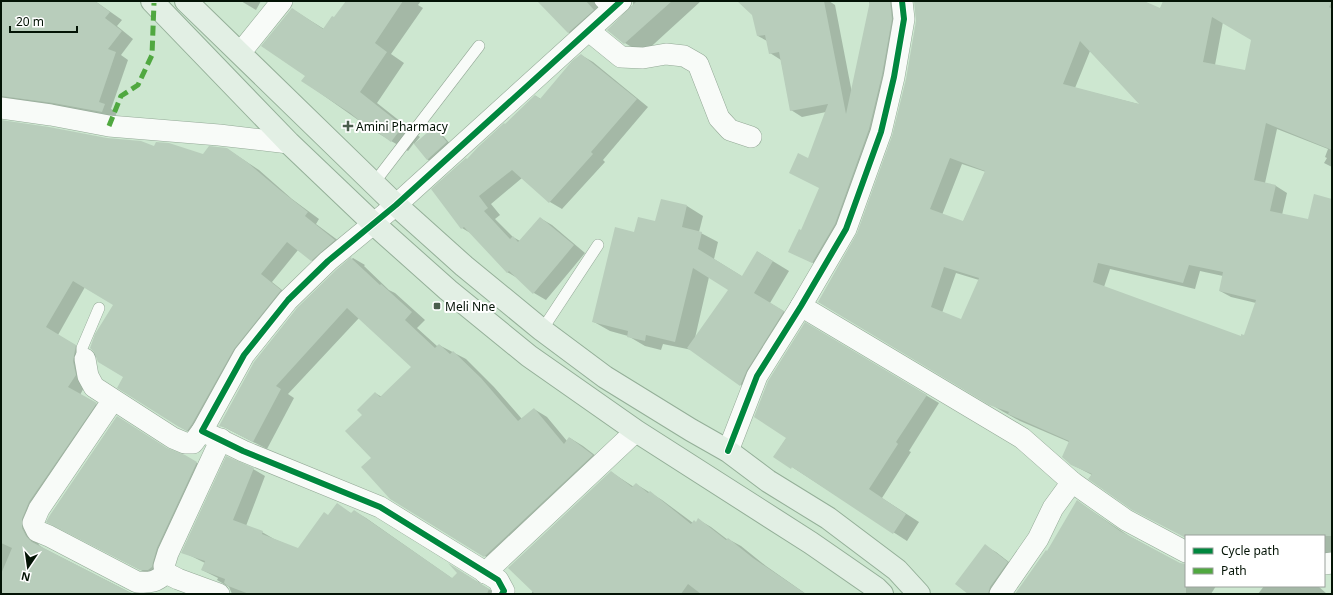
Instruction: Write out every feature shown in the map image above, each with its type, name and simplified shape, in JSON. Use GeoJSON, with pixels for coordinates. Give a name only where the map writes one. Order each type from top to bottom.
{"type":"FeatureCollection","features":[{"type":"Feature","properties":{"kind":"main road"},"geometry":{"type":"LineString","coordinates":[[152,1],[289,143],[374,224],[448,290],[529,356],[636,431],[811,543],[876,588],[882,594]]}},
{"type":"Feature","properties":{"kind":"main road"},"geometry":{"type":"LineString","coordinates":[[186,1],[396,205],[464,266],[542,330],[605,377],[728,451],[768,481],[828,518],[896,570],[919,594]]}},
{"type":"Feature","properties":{"kind":"street"},"geometry":{"type":"LineString","coordinates":[[240,53],[282,1]]}},
{"type":"Feature","properties":{"kind":"street"},"geometry":{"type":"LineString","coordinates":[[728,451],[757,376],[801,306],[846,229],[881,132],[894,77],[904,19],[902,1]]}},
{"type":"Feature","properties":{"kind":"street"},"geometry":{"type":"LineString","coordinates":[[219,594],[166,573],[164,566],[211,435],[244,355],[288,300],[328,261],[396,205],[589,31],[610,4]]}},
{"type":"Feature","properties":{"kind":"street"},"geometry":{"type":"LineString","coordinates":[[589,31],[621,58],[643,58],[666,54],[684,56],[698,64],[719,118],[730,130],[750,137]]}},
{"type":"Feature","properties":{"kind":"street"},"geometry":{"type":"LineString","coordinates":[[1,108],[51,115],[109,126],[219,135],[289,143]]}},
{"type":"Feature","properties":{"kind":"street"},"geometry":{"type":"LineString","coordinates":[[801,306],[1022,438],[1072,482],[1126,520],[1185,551]]}},
{"type":"Feature","properties":{"kind":"street"},"geometry":{"type":"LineString","coordinates":[[85,359],[88,376],[94,387],[173,438],[185,443],[193,443],[211,435]]}},
{"type":"Feature","properties":{"kind":"street"},"geometry":{"type":"LineString","coordinates":[[114,400],[39,509],[34,523],[37,531],[137,582],[149,582],[158,579],[166,573]]}},
{"type":"Feature","properties":{"kind":"street"},"geometry":{"type":"LineString","coordinates":[[485,574],[636,431]]}},
{"type":"Feature","properties":{"kind":"street"},"geometry":{"type":"LineString","coordinates":[[211,435],[243,451],[380,507],[485,574],[498,580],[504,591],[502,594]]}},
{"type":"Feature","properties":{"kind":"street"},"geometry":{"type":"LineString","coordinates":[[1000,594],[1038,539],[1054,508],[1072,482]]}},
{"type":"Feature","properties":{"kind":"lane"},"geometry":{"type":"LineString","coordinates":[[374,183],[479,46]]}},
{"type":"Feature","properties":{"kind":"lane"},"geometry":{"type":"LineString","coordinates":[[542,330],[598,246]]}},
{"type":"Feature","properties":{"kind":"lane"},"geometry":{"type":"LineString","coordinates":[[85,359],[82,348],[99,308]]}},
{"type":"Feature","properties":{"kind":"building"},"geometry":{"type":"Polygon","coordinates":[[[1,1],[95,1],[110,12],[105,18],[122,31],[108,49],[116,52],[99,102],[105,104],[102,112],[53,103],[1,96],[1,1]]]}},
{"type":"Feature","properties":{"kind":"building"},"geometry":{"type":"Polygon","coordinates":[[[346,1],[403,1],[375,43],[387,52],[360,92],[403,126],[391,142],[372,128],[371,130],[350,113],[301,81],[305,76],[261,46],[292,8],[323,29],[332,16],[334,17],[346,1]]]}},
{"type":"Feature","properties":{"kind":"building"},"geometry":{"type":"Polygon","coordinates":[[[537,1],[586,1],[594,10],[568,33],[537,1]]]}},
{"type":"Feature","properties":{"kind":"building"},"geometry":{"type":"Polygon","coordinates":[[[637,1],[672,1],[624,44],[607,30],[637,1]]]}},
{"type":"Feature","properties":{"kind":"building"},"geometry":{"type":"Polygon","coordinates":[[[737,1],[824,1],[846,114],[870,1],[890,1],[892,19],[882,75],[869,129],[835,224],[812,263],[788,252],[799,229],[801,230],[819,188],[789,173],[798,153],[808,158],[828,104],[790,111],[779,52],[769,54],[765,35],[757,36],[752,15],[737,1]]]}},
{"type":"Feature","properties":{"kind":"building"},"geometry":{"type":"Polygon","coordinates":[[[914,1],[1144,1],[1160,8],[1163,1],[1332,1],[1329,7],[1332,9],[1332,150],[1266,123],[1254,180],[1276,185],[1270,211],[1308,219],[1314,194],[1332,199],[1332,536],[1185,535],[1185,537],[1132,510],[1088,479],[1092,474],[1071,465],[1062,457],[1069,441],[1008,414],[1009,412],[989,405],[818,302],[857,233],[892,136],[906,79],[916,21],[914,1]],[[1212,17],[1203,62],[1245,70],[1251,40],[1212,17]],[[1080,41],[1063,84],[1139,104],[1080,41]],[[950,158],[930,209],[963,221],[985,171],[950,158]],[[1098,263],[1093,282],[1241,336],[1241,334],[1244,335],[1256,300],[1219,291],[1223,272],[1189,265],[1183,283],[1098,263]],[[944,267],[931,307],[961,319],[979,278],[944,267]]]}},
{"type":"Feature","properties":{"kind":"building"},"geometry":{"type":"Polygon","coordinates":[[[581,54],[637,99],[591,152],[593,154],[549,203],[512,170],[479,196],[488,208],[484,211],[510,239],[513,236],[518,242],[540,217],[574,245],[533,294],[509,271],[507,273],[464,227],[461,229],[431,189],[466,158],[467,159],[535,95],[540,99],[572,61],[581,54]]]}},
{"type":"Feature","properties":{"kind":"building"},"geometry":{"type":"Polygon","coordinates":[[[1,120],[107,138],[141,141],[154,146],[156,142],[169,143],[203,154],[209,146],[227,148],[247,162],[308,212],[305,216],[335,240],[311,261],[287,242],[261,274],[281,290],[234,349],[187,431],[117,388],[123,377],[98,362],[94,352],[90,348],[95,334],[113,305],[73,281],[46,327],[76,345],[73,361],[76,375],[68,387],[97,403],[29,502],[22,519],[22,528],[26,536],[32,542],[131,593],[137,594],[1,594],[1,574],[12,548],[1,543],[1,120]]]}},
{"type":"Feature","properties":{"kind":"building"},"geometry":{"type":"Polygon","coordinates":[[[434,127],[447,142],[427,160],[414,144],[434,127]]]}},
{"type":"Feature","properties":{"kind":"building"},"geometry":{"type":"Polygon","coordinates":[[[661,199],[687,205],[682,227],[702,232],[698,249],[742,276],[757,251],[773,261],[754,293],[784,311],[747,370],[740,386],[687,348],[728,290],[693,268],[675,342],[646,335],[645,341],[627,337],[628,331],[592,322],[615,227],[634,232],[638,217],[655,221],[661,199]]]}},
{"type":"Feature","properties":{"kind":"building"},"geometry":{"type":"Polygon","coordinates":[[[352,256],[351,258],[412,312],[405,320],[435,348],[439,344],[450,354],[453,351],[481,378],[518,421],[534,408],[564,444],[569,437],[593,455],[484,557],[390,499],[361,467],[371,458],[345,431],[362,415],[357,410],[375,392],[380,397],[411,367],[347,308],[276,386],[281,389],[253,442],[219,426],[254,362],[297,308],[352,256]]]}},
{"type":"Feature","properties":{"kind":"building"},"geometry":{"type":"Polygon","coordinates":[[[805,322],[927,395],[896,442],[898,444],[869,489],[906,514],[893,534],[792,467],[791,469],[773,457],[786,438],[754,417],[768,381],[805,322]]]}},
{"type":"Feature","properties":{"kind":"building"},"geometry":{"type":"Polygon","coordinates":[[[117,416],[167,448],[185,455],[197,462],[157,548],[152,567],[148,570],[140,570],[46,522],[117,416]]]}},
{"type":"Feature","properties":{"kind":"building"},"geometry":{"type":"Polygon","coordinates":[[[226,456],[254,468],[233,520],[263,531],[262,534],[298,548],[324,512],[328,515],[337,503],[351,513],[354,510],[452,578],[457,573],[448,563],[489,589],[487,594],[249,594],[228,586],[224,583],[225,579],[201,570],[205,561],[181,553],[226,456]]]}},
{"type":"Feature","properties":{"kind":"building"},"geometry":{"type":"Polygon","coordinates":[[[611,471],[632,487],[636,483],[648,493],[650,491],[691,524],[694,520],[696,522],[698,518],[726,540],[728,538],[753,558],[806,594],[701,594],[688,584],[681,594],[535,594],[508,568],[611,471]]]}},
{"type":"Feature","properties":{"kind":"building"},"geometry":{"type":"Polygon","coordinates":[[[1077,500],[1120,531],[1180,563],[1185,564],[1186,594],[1015,594],[1046,550],[1047,551],[1077,500]]]}},
{"type":"Feature","properties":{"kind":"building"},"geometry":{"type":"Polygon","coordinates":[[[985,544],[1008,562],[990,587],[988,594],[968,594],[955,584],[985,544]]]}},
{"type":"Feature","properties":{"kind":"marked path"},"geometry":{"type":"LineString","coordinates":[[109,126],[121,96],[138,85],[152,55],[154,3]]}},
{"type":"Feature","properties":{"kind":"cycle path"},"geometry":{"type":"LineString","coordinates":[[502,594],[504,591],[498,580],[380,507],[243,451],[202,431],[244,355],[288,300],[328,261],[396,205],[621,1]]}},
{"type":"Feature","properties":{"kind":"cycle path"},"geometry":{"type":"LineString","coordinates":[[728,451],[757,376],[801,306],[846,229],[881,132],[894,77],[904,19],[902,1]]}},
{"type":"Feature","properties":{"kind":"place","name":"Amini Pharmacy"},"geometry":{"type":"Point","coordinates":[348,126]}},
{"type":"Feature","properties":{"kind":"place","name":"Meli Nne"},"geometry":{"type":"Point","coordinates":[437,306]}}]}
